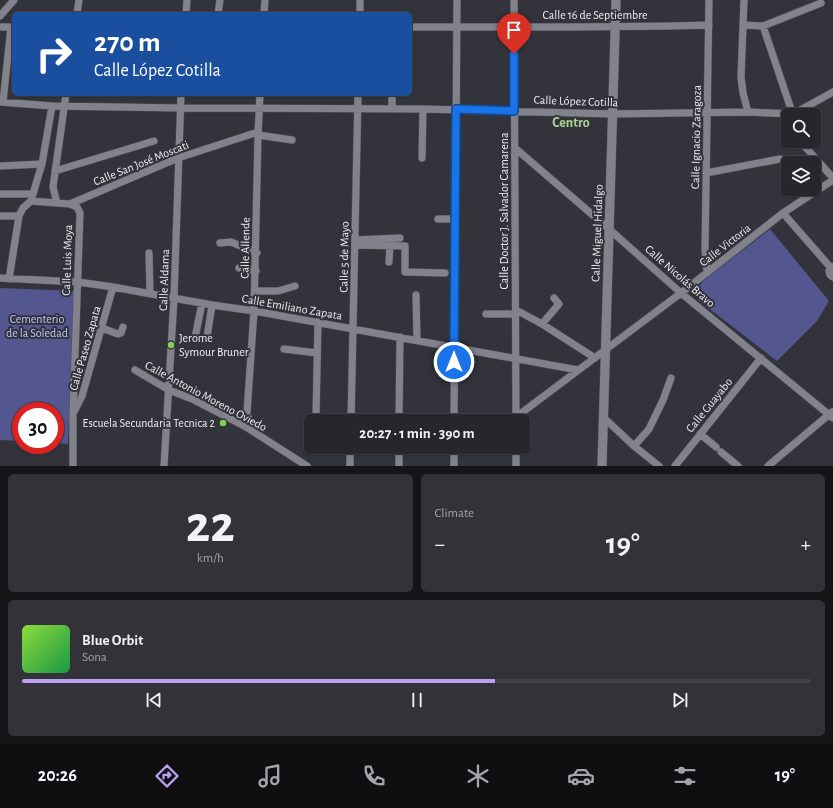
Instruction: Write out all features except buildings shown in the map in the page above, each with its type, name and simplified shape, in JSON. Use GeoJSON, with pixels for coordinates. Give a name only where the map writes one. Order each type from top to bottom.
{"type":"FeatureCollection","features":[{"type":"Feature","properties":{"kind":"street"},"geometry":{"type":"LineString","coordinates":[[0,16],[14,0]]}},
{"type":"Feature","properties":{"kind":"street"},"geometry":{"type":"LineString","coordinates":[[77,12],[79,0]]}},
{"type":"Feature","properties":{"kind":"street"},"geometry":{"type":"LineString","coordinates":[[186,12],[187,0]]}},
{"type":"Feature","properties":{"kind":"street"},"geometry":{"type":"LineString","coordinates":[[218,12],[220,0]]}},
{"type":"Feature","properties":{"kind":"street"},"geometry":{"type":"LineString","coordinates":[[264,12],[265,0]]}},
{"type":"Feature","properties":{"kind":"street"},"geometry":{"type":"LineString","coordinates":[[360,0],[360,12]]}},
{"type":"Feature","properties":{"kind":"street"},"geometry":{"type":"LineString","coordinates":[[454,414],[457,0]]}},
{"type":"Feature","properties":{"kind":"street","name":"Calle Doctor J. Salvador Camarena"},"geometry":{"type":"LineString","coordinates":[[514,0],[516,414]]}},
{"type":"Feature","properties":{"kind":"street","name":"Calle Miguel Hidalgo"},"geometry":{"type":"LineString","coordinates":[[602,466],[616,0]]}},
{"type":"Feature","properties":{"kind":"street","name":"Calle Ignacio Zaragoza"},"geometry":{"type":"LineString","coordinates":[[707,273],[706,173],[709,0]]}},
{"type":"Feature","properties":{"kind":"street"},"geometry":{"type":"LineString","coordinates":[[744,0],[741,77],[748,112]]}},
{"type":"Feature","properties":{"kind":"street"},"geometry":{"type":"LineString","coordinates":[[744,25],[763,26],[821,4]]}},
{"type":"Feature","properties":{"kind":"street","name":"Calle 16 de Septiembre"},"geometry":{"type":"LineString","coordinates":[[412,27],[616,27],[708,25]]}},
{"type":"Feature","properties":{"kind":"street"},"geometry":{"type":"LineString","coordinates":[[763,26],[791,108]]}},
{"type":"Feature","properties":{"kind":"street"},"geometry":{"type":"LineString","coordinates":[[0,27],[12,27]]}},
{"type":"Feature","properties":{"kind":"street"},"geometry":{"type":"LineString","coordinates":[[2,102],[12,34]]}},
{"type":"Feature","properties":{"kind":"street"},"geometry":{"type":"LineString","coordinates":[[806,108],[833,93]]}},
{"type":"Feature","properties":{"kind":"street"},"geometry":{"type":"LineString","coordinates":[[58,203],[53,187],[66,96]]}},
{"type":"Feature","properties":{"kind":"street","name":"Calle Aldama"},"geometry":{"type":"LineString","coordinates":[[164,466],[174,298],[181,96]]}},
{"type":"Feature","properties":{"kind":"street","name":"Calle Allende"},"geometry":{"type":"LineString","coordinates":[[246,427],[257,253],[260,96]]}},
{"type":"Feature","properties":{"kind":"street","name":"Calle 5 de Mayo"},"geometry":{"type":"LineString","coordinates":[[351,414],[358,96]]}},
{"type":"Feature","properties":{"kind":"street"},"geometry":{"type":"LineString","coordinates":[[392,96],[392,109]]}},
{"type":"Feature","properties":{"kind":"street","name":"Calle López Cotilla"},"geometry":{"type":"LineString","coordinates":[[2,102],[52,106],[456,109],[613,114],[707,114],[748,112],[781,114]]}},
{"type":"Feature","properties":{"kind":"street"},"geometry":{"type":"LineString","coordinates":[[9,279],[19,216],[23,208],[32,197],[42,164],[52,106]]}},
{"type":"Feature","properties":{"kind":"street"},"geometry":{"type":"LineString","coordinates":[[422,158],[424,109]]}},
{"type":"Feature","properties":{"kind":"street"},"geometry":{"type":"LineString","coordinates":[[258,133],[292,140]]}},
{"type":"Feature","properties":{"kind":"street","name":"Calle San José Moscati"},"geometry":{"type":"LineString","coordinates":[[0,194],[32,197],[70,204],[178,158],[258,133]]}},
{"type":"Feature","properties":{"kind":"street"},"geometry":{"type":"LineString","coordinates":[[55,171],[154,141]]}},
{"type":"Feature","properties":{"kind":"street","name":"Calle Nicolás Bravo"},"geometry":{"type":"LineString","coordinates":[[515,148],[681,293],[832,414]]}},
{"type":"Feature","properties":{"kind":"street"},"geometry":{"type":"LineString","coordinates":[[806,148],[833,179]]}},
{"type":"Feature","properties":{"kind":"street"},"geometry":{"type":"LineString","coordinates":[[706,173],[780,160]]}},
{"type":"Feature","properties":{"kind":"street"},"geometry":{"type":"LineString","coordinates":[[0,166],[42,164]]}},
{"type":"Feature","properties":{"kind":"street","name":"Calle Victoria"},"geometry":{"type":"LineString","coordinates":[[522,414],[783,213],[833,179]]}},
{"type":"Feature","properties":{"kind":"street","name":"Calle Luis Moya"},"geometry":{"type":"LineString","coordinates":[[70,204],[77,208],[80,213],[73,413],[73,466]]}},
{"type":"Feature","properties":{"kind":"street"},"geometry":{"type":"LineString","coordinates":[[783,213],[832,268],[829,274],[833,277]]}},
{"type":"Feature","properties":{"kind":"street"},"geometry":{"type":"LineString","coordinates":[[0,216],[19,216]]}},
{"type":"Feature","properties":{"kind":"street"},"geometry":{"type":"LineString","coordinates":[[438,219],[456,219]]}},
{"type":"Feature","properties":{"kind":"street"},"geometry":{"type":"LineString","coordinates":[[355,242],[400,238]]}},
{"type":"Feature","properties":{"kind":"street"},"geometry":{"type":"LineString","coordinates":[[220,244],[232,242],[257,253]]}},
{"type":"Feature","properties":{"kind":"street"},"geometry":{"type":"LineString","coordinates":[[355,242],[405,246],[405,272],[445,273]]}},
{"type":"Feature","properties":{"kind":"street"},"geometry":{"type":"LineString","coordinates":[[389,262],[390,246]]}},
{"type":"Feature","properties":{"kind":"street"},"geometry":{"type":"LineString","coordinates":[[149,254],[150,293]]}},
{"type":"Feature","properties":{"kind":"street"},"geometry":{"type":"LineString","coordinates":[[239,268],[256,271]]}},
{"type":"Feature","properties":{"kind":"street","name":"Calle Emiliano Zapata"},"geometry":{"type":"LineString","coordinates":[[0,278],[78,282],[113,287],[212,305],[254,310],[578,370]]}},
{"type":"Feature","properties":{"kind":"street"},"geometry":{"type":"LineString","coordinates":[[255,291],[278,291],[295,286]]}},
{"type":"Feature","properties":{"kind":"street","name":"Calle Paseo Zapata"},"geometry":{"type":"LineString","coordinates":[[73,413],[82,396],[113,287]]}},
{"type":"Feature","properties":{"kind":"street"},"geometry":{"type":"LineString","coordinates":[[416,295],[417,340]]}},
{"type":"Feature","properties":{"kind":"street"},"geometry":{"type":"LineString","coordinates":[[542,324],[559,304],[554,298]]}},
{"type":"Feature","properties":{"kind":"street"},"geometry":{"type":"LineString","coordinates":[[195,338],[202,303]]}},
{"type":"Feature","properties":{"kind":"street"},"geometry":{"type":"LineString","coordinates":[[206,338],[212,305]]}},
{"type":"Feature","properties":{"kind":"street"},"geometry":{"type":"LineString","coordinates":[[486,314],[515,312],[542,324],[595,358]]}},
{"type":"Feature","properties":{"kind":"street"},"geometry":{"type":"LineString","coordinates":[[316,414],[318,322]]}},
{"type":"Feature","properties":{"kind":"street"},"geometry":{"type":"LineString","coordinates":[[102,328],[118,334],[121,333],[123,327]]}},
{"type":"Feature","properties":{"kind":"street"},"geometry":{"type":"LineString","coordinates":[[399,414],[400,337]]}},
{"type":"Feature","properties":{"kind":"street"},"geometry":{"type":"LineString","coordinates":[[284,349],[317,353]]}},
{"type":"Feature","properties":{"kind":"street","name":"Calle Guayabo"},"geometry":{"type":"LineString","coordinates":[[675,466],[761,358]]}},
{"type":"Feature","properties":{"kind":"street","name":"Calle Antonio Moreno Oviedo"},"geometry":{"type":"LineString","coordinates":[[135,370],[169,390],[192,399],[246,427],[307,466]]}},
{"type":"Feature","properties":{"kind":"street"},"geometry":{"type":"LineString","coordinates":[[634,446],[649,429],[663,400],[671,378]]}},
{"type":"Feature","properties":{"kind":"street"},"geometry":{"type":"LineString","coordinates":[[768,466],[832,414]]}},
{"type":"Feature","properties":{"kind":"street"},"geometry":{"type":"LineString","coordinates":[[603,417],[634,446],[659,466]]}},
{"type":"Feature","properties":{"kind":"street"},"geometry":{"type":"LineString","coordinates":[[700,434],[738,466]]}},
{"type":"Feature","properties":{"kind":"street"},"geometry":{"type":"LineString","coordinates":[[350,454],[350,466]]}},
{"type":"Feature","properties":{"kind":"street"},"geometry":{"type":"LineString","coordinates":[[398,466],[399,454]]}},
{"type":"Feature","properties":{"kind":"street"},"geometry":{"type":"LineString","coordinates":[[454,454],[454,466]]}},
{"type":"Feature","properties":{"kind":"street"},"geometry":{"type":"LineString","coordinates":[[516,454],[516,466]]}},
{"type":"Feature","properties":{"kind":"green space"},"geometry":{"type":"Polygon","coordinates":[[[770,229],[829,301],[817,321],[777,361],[698,300],[698,288],[703,281],[770,229]]]}},
{"type":"Feature","properties":{"kind":"green space","name":"Cementerio de la Soledad"},"geometry":{"type":"Polygon","coordinates":[[[0,288],[75,291],[68,444],[64,444],[64,402],[12,402],[12,441],[0,440],[0,288]]]}},
{"type":"Feature","properties":{"kind":"place","name":"Jerome Symour Bruner"},"geometry":{"type":"Point","coordinates":[171,345]}},
{"type":"Feature","properties":{"kind":"place","name":"Escuela Secundaria Tecnica 2"},"geometry":{"type":"Point","coordinates":[223,423]}},
{"type":"Feature","properties":{"kind":"district","name":"Centro"},"geometry":{"type":"Point","coordinates":[571,122]}},
{"type":"Feature","properties":{"kind":"route"},"geometry":{"type":"LineString","coordinates":[[454,362],[456,109],[514,111],[514,54]]}}]}
